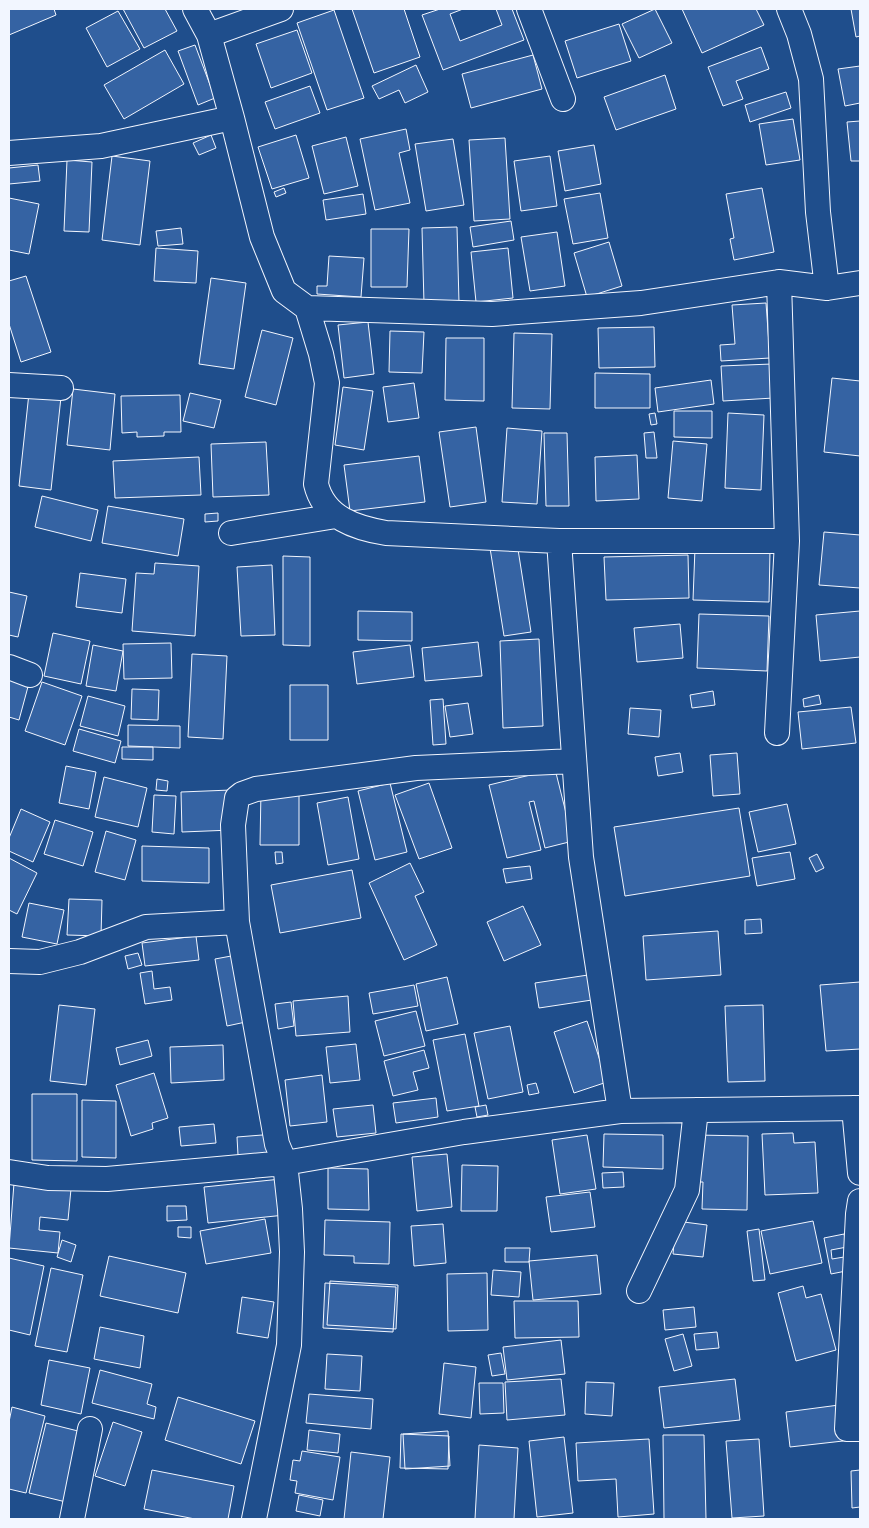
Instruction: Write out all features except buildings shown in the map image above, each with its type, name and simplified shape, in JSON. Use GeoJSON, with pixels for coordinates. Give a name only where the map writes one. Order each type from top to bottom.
{"type":"FeatureCollection","features":[{"type":"Feature","properties":{"kind":"street"},"geometry":{"type":"LineString","coordinates":[[195,9],[208,35],[232,118],[262,237],[284,291],[308,308],[492,314],[641,302],[779,282],[827,288],[860,283]]}},
{"type":"Feature","properties":{"kind":"street"},"geometry":{"type":"LineString","coordinates":[[208,35],[281,9]]}},
{"type":"Feature","properties":{"kind":"street"},"geometry":{"type":"LineString","coordinates":[[529,9],[563,99]]}},
{"type":"Feature","properties":{"kind":"street"},"geometry":{"type":"LineString","coordinates":[[789,9],[799,34],[811,79],[818,212],[827,288]]}},
{"type":"Feature","properties":{"kind":"street"},"geometry":{"type":"LineString","coordinates":[[9,153],[100,146],[232,118]]}},
{"type":"Feature","properties":{"kind":"street"},"geometry":{"type":"LineString","coordinates":[[777,733],[787,541],[779,282]]}},
{"type":"Feature","properties":{"kind":"street"},"geometry":{"type":"LineString","coordinates":[[308,308],[327,383],[316,484],[319,497],[336,516],[363,529],[386,534],[559,540],[787,541]]}},
{"type":"Feature","properties":{"kind":"street"},"geometry":{"type":"LineString","coordinates":[[9,385],[62,388]]}},
{"type":"Feature","properties":{"kind":"street"},"geometry":{"type":"LineString","coordinates":[[231,533],[336,516]]}},
{"type":"Feature","properties":{"kind":"street"},"geometry":{"type":"LineString","coordinates":[[559,540],[581,857],[620,1111]]}},
{"type":"Feature","properties":{"kind":"street"},"geometry":{"type":"LineString","coordinates":[[254,1519],[289,1344],[292,1252],[285,1163],[277,1144],[237,922],[232,825],[237,798],[256,789],[416,768],[574,761]]}},
{"type":"Feature","properties":{"kind":"street"},"geometry":{"type":"LineString","coordinates":[[9,961],[40,962],[80,952],[146,927],[237,922]]}},
{"type":"Feature","properties":{"kind":"street"},"geometry":{"type":"LineString","coordinates":[[9,1172],[48,1178],[107,1179],[285,1163],[464,1132],[620,1111],[857,1108],[860,1174]]}},
{"type":"Feature","properties":{"kind":"street"},"geometry":{"type":"LineString","coordinates":[[639,1291],[687,1190],[696,1110]]}},
{"type":"Feature","properties":{"kind":"street"},"geometry":{"type":"LineString","coordinates":[[859,1210],[847,1429],[860,1429]]}},
{"type":"Feature","properties":{"kind":"street"},"geometry":{"type":"LineString","coordinates":[[72,1519],[90,1429]]}}]}
